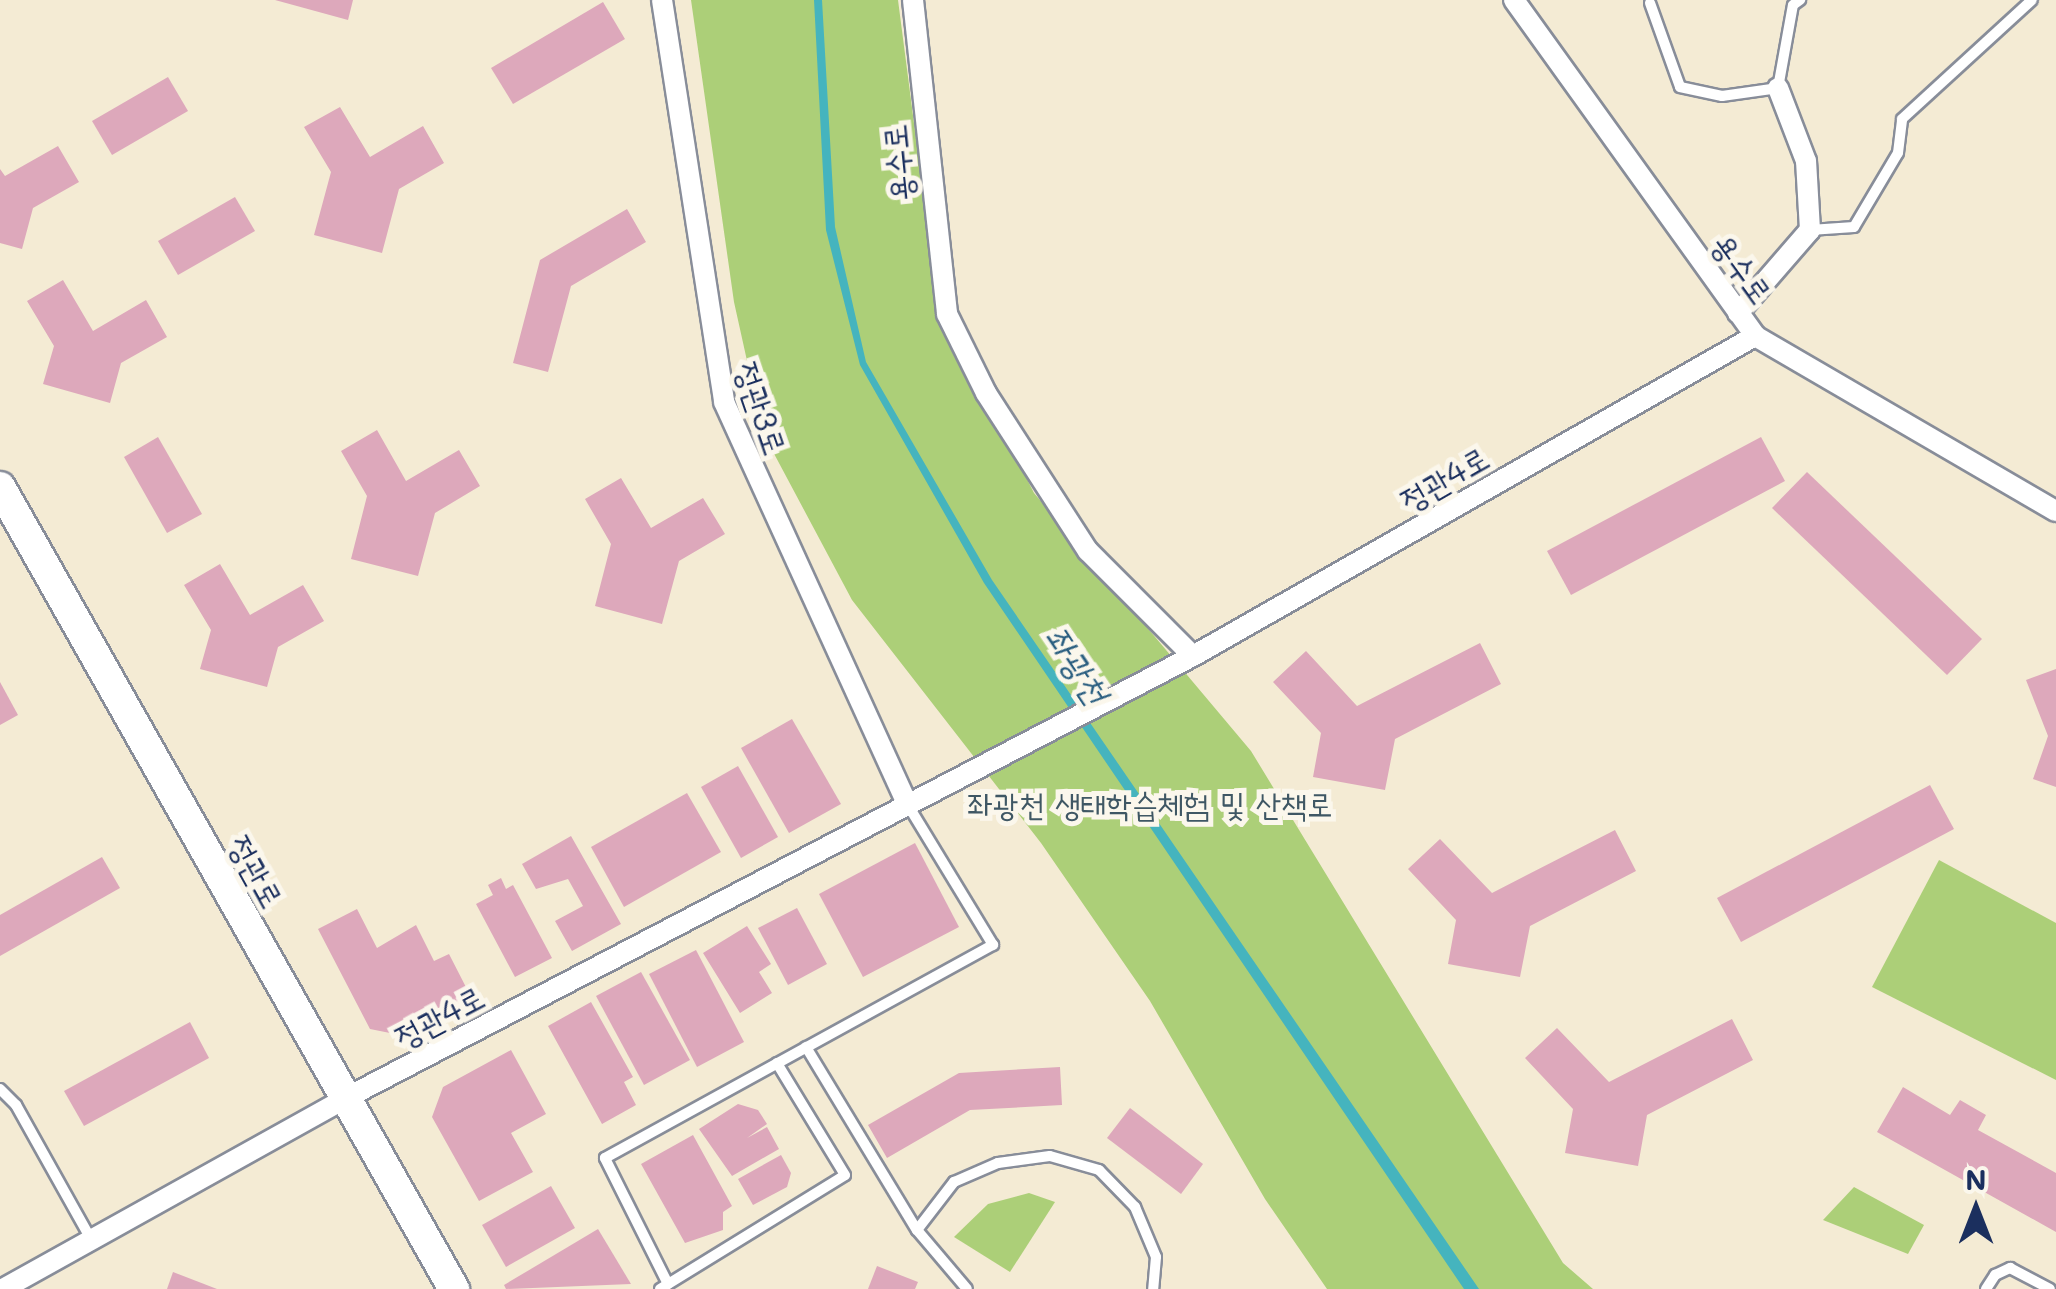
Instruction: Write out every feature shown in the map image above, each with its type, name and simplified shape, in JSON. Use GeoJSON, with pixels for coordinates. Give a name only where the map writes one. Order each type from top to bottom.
{"type":"FeatureCollection","features":[{"type":"Feature","properties":{"kind":"street","name":"정관3로"},"geometry":{"type":"LineString","coordinates":[[662,0],[724,402],[908,805]]}},
{"type":"Feature","properties":{"kind":"street","name":"용수로"},"geometry":{"type":"LineString","coordinates":[[913,0],[947,314],[986,393],[1088,551],[1194,656]]}},
{"type":"Feature","properties":{"kind":"street","name":"용수로"},"geometry":{"type":"LineString","coordinates":[[1514,0],[1755,336],[2056,511]]}},
{"type":"Feature","properties":{"kind":"street"},"geometry":{"type":"LineString","coordinates":[[1738,312],[1810,230],[1806,161],[1778,88]]}},
{"type":"Feature","properties":{"kind":"street","name":"정관4로"},"geometry":{"type":"LineString","coordinates":[[3,1289],[346,1098],[968,770],[1194,656],[1755,336]]}},
{"type":"Feature","properties":{"kind":"street","name":"정관로"},"geometry":{"type":"LineString","coordinates":[[0,486],[454,1289]]}},
{"type":"Feature","properties":{"kind":"lane"},"geometry":{"type":"LineString","coordinates":[[1650,3],[1680,87],[1722,96],[1778,88],[1793,5],[1800,0]]}},
{"type":"Feature","properties":{"kind":"lane"},"geometry":{"type":"LineString","coordinates":[[1810,230],[1854,228],[1898,153],[1902,119],[2032,0]]}},
{"type":"Feature","properties":{"kind":"lane"},"geometry":{"type":"LineString","coordinates":[[777,1063],[845,1175],[664,1286],[605,1158],[777,1063],[806,1047],[993,944],[908,805]]}},
{"type":"Feature","properties":{"kind":"lane"},"geometry":{"type":"LineString","coordinates":[[806,1047],[917,1230],[967,1289]]}},
{"type":"Feature","properties":{"kind":"lane"},"geometry":{"type":"LineString","coordinates":[[0,1089],[16,1106],[92,1240]]}},
{"type":"Feature","properties":{"kind":"lane"},"geometry":{"type":"LineString","coordinates":[[917,1230],[954,1182],[998,1163],[1050,1156],[1099,1170],[1136,1207],[1156,1256],[1153,1289]]}},
{"type":"Feature","properties":{"kind":"lane"},"geometry":{"type":"LineString","coordinates":[[1986,1289],[1995,1275],[2010,1268],[2050,1289]]}},
{"type":"Feature","properties":{"kind":"green space","name":"좌광천 생태학습체험 및 산책로"},"geometry":{"type":"Polygon","coordinates":[[[691,0],[898,0],[937,300],[1034,493],[1251,751],[1563,1263],[1593,1289],[1327,1289],[1265,1199],[1150,1001],[1041,843],[852,600],[763,433],[734,302],[691,0]]]}},
{"type":"Feature","properties":{"kind":"green space"},"geometry":{"type":"Polygon","coordinates":[[[1939,860],[2056,923],[2056,1080],[1872,987],[1939,860]]]}},
{"type":"Feature","properties":{"kind":"green space"},"geometry":{"type":"Polygon","coordinates":[[[1854,1187],[1924,1225],[1908,1254],[1823,1220],[1854,1187]]]}},
{"type":"Feature","properties":{"kind":"green space"},"geometry":{"type":"Polygon","coordinates":[[[1029,1193],[1055,1202],[1010,1272],[954,1237],[988,1204],[1029,1193]]]}},
{"type":"Feature","properties":{"kind":"water"},"geometry":{"type":"Polygon","coordinates":[[[814,0],[822,0],[835,227],[866,362],[992,580],[1479,1289],[1464,1289],[984,583],[860,365],[826,230],[814,0]]]}},
{"type":"Feature","properties":{"kind":"building"},"geometry":{"type":"Polygon","coordinates":[[[275,0],[353,0],[348,20],[275,0]]]}},
{"type":"Feature","properties":{"kind":"building"},"geometry":{"type":"Polygon","coordinates":[[[603,2],[625,39],[513,104],[491,68],[603,2]]]}},
{"type":"Feature","properties":{"kind":"building"},"geometry":{"type":"Polygon","coordinates":[[[168,77],[188,111],[112,155],[92,121],[168,77]]]}},
{"type":"Feature","properties":{"kind":"building"},"geometry":{"type":"Polygon","coordinates":[[[340,107],[370,157],[423,126],[444,163],[399,189],[382,253],[314,235],[331,172],[304,127],[340,107]]]}},
{"type":"Feature","properties":{"kind":"building"},"geometry":{"type":"Polygon","coordinates":[[[58,146],[79,182],[33,208],[22,249],[0,243],[0,169],[5,176],[58,146]]]}},
{"type":"Feature","properties":{"kind":"building"},"geometry":{"type":"Polygon","coordinates":[[[235,197],[255,231],[178,275],[158,241],[235,197]]]}},
{"type":"Feature","properties":{"kind":"building"},"geometry":{"type":"Polygon","coordinates":[[[627,209],[646,242],[571,286],[548,372],[513,363],[540,260],[627,209]]]}},
{"type":"Feature","properties":{"kind":"building"},"geometry":{"type":"Polygon","coordinates":[[[63,280],[93,331],[146,300],[167,337],[121,363],[110,403],[43,384],[54,346],[27,301],[63,280]]]}},
{"type":"Feature","properties":{"kind":"building"},"geometry":{"type":"Polygon","coordinates":[[[377,430],[406,481],[459,450],[480,486],[435,513],[418,576],[351,559],[367,496],[341,451],[377,430]]]}},
{"type":"Feature","properties":{"kind":"building"},"geometry":{"type":"Polygon","coordinates":[[[158,437],[202,514],[167,533],[124,457],[158,437]]]}},
{"type":"Feature","properties":{"kind":"building"},"geometry":{"type":"Polygon","coordinates":[[[1761,437],[1785,481],[1571,595],[1547,551],[1761,437]]]}},
{"type":"Feature","properties":{"kind":"building"},"geometry":{"type":"Polygon","coordinates":[[[1807,472],[1982,639],[1947,675],[1772,508],[1807,472]]]}},
{"type":"Feature","properties":{"kind":"building"},"geometry":{"type":"Polygon","coordinates":[[[621,478],[651,528],[703,498],[725,534],[679,561],[662,624],[595,606],[611,544],[585,499],[621,478]]]}},
{"type":"Feature","properties":{"kind":"building"},"geometry":{"type":"Polygon","coordinates":[[[220,564],[250,615],[303,585],[324,621],[278,647],[267,687],[200,669],[211,630],[184,585],[220,564]]]}},
{"type":"Feature","properties":{"kind":"building"},"geometry":{"type":"Polygon","coordinates":[[[1480,643],[1501,684],[1395,739],[1385,790],[1313,777],[1321,733],[1273,682],[1306,651],[1357,706],[1480,643]]]}},
{"type":"Feature","properties":{"kind":"building"},"geometry":{"type":"Polygon","coordinates":[[[2056,669],[2056,787],[2033,779],[2048,736],[2026,680],[2056,669]]]}},
{"type":"Feature","properties":{"kind":"building"},"geometry":{"type":"Polygon","coordinates":[[[0,682],[18,715],[0,725],[0,682]]]}},
{"type":"Feature","properties":{"kind":"building"},"geometry":{"type":"Polygon","coordinates":[[[792,719],[841,804],[789,833],[741,748],[792,719]]]}},
{"type":"Feature","properties":{"kind":"building"},"geometry":{"type":"Polygon","coordinates":[[[738,766],[778,837],[741,858],[701,787],[738,766]]]}},
{"type":"Feature","properties":{"kind":"building"},"geometry":{"type":"Polygon","coordinates":[[[1930,785],[1954,829],[1741,942],[1717,898],[1930,785]]]}},
{"type":"Feature","properties":{"kind":"building"},"geometry":{"type":"Polygon","coordinates":[[[687,793],[721,852],[624,907],[591,847],[687,793]]]}},
{"type":"Feature","properties":{"kind":"building"},"geometry":{"type":"Polygon","coordinates":[[[1615,830],[1636,871],[1530,926],[1520,977],[1448,964],[1456,920],[1408,869],[1440,839],[1492,893],[1615,830]]]}},
{"type":"Feature","properties":{"kind":"building"},"geometry":{"type":"Polygon","coordinates":[[[571,836],[621,924],[572,951],[555,921],[583,906],[568,879],[536,889],[522,864],[571,836]]]}},
{"type":"Feature","properties":{"kind":"building"},"geometry":{"type":"Polygon","coordinates":[[[915,843],[959,927],[863,977],[819,894],[915,843]]]}},
{"type":"Feature","properties":{"kind":"building"},"geometry":{"type":"Polygon","coordinates":[[[102,857],[120,888],[0,956],[0,915],[102,857]]]}},
{"type":"Feature","properties":{"kind":"building"},"geometry":{"type":"Polygon","coordinates":[[[501,878],[506,889],[513,885],[552,958],[515,977],[476,904],[493,895],[488,885],[501,878]]]}},
{"type":"Feature","properties":{"kind":"building"},"geometry":{"type":"Polygon","coordinates":[[[797,908],[827,964],[788,985],[758,928],[797,908]]]}},
{"type":"Feature","properties":{"kind":"building"},"geometry":{"type":"Polygon","coordinates":[[[357,909],[377,948],[416,925],[434,961],[449,954],[470,995],[395,1034],[370,1029],[318,929],[357,909]]]}},
{"type":"Feature","properties":{"kind":"building"},"geometry":{"type":"Polygon","coordinates":[[[747,926],[771,964],[759,972],[772,993],[740,1013],[703,953],[747,926]]]}},
{"type":"Feature","properties":{"kind":"building"},"geometry":{"type":"Polygon","coordinates":[[[696,950],[744,1042],[697,1067],[649,974],[696,950]]]}},
{"type":"Feature","properties":{"kind":"building"},"geometry":{"type":"Polygon","coordinates":[[[641,972],[690,1060],[644,1085],[596,996],[641,972]]]}},
{"type":"Feature","properties":{"kind":"building"},"geometry":{"type":"Polygon","coordinates":[[[591,1002],[633,1077],[624,1082],[636,1105],[602,1124],[548,1026],[591,1002]]]}},
{"type":"Feature","properties":{"kind":"building"},"geometry":{"type":"Polygon","coordinates":[[[1732,1019],[1753,1060],[1647,1115],[1638,1166],[1565,1153],[1573,1109],[1525,1058],[1557,1028],[1609,1082],[1732,1019]]]}},
{"type":"Feature","properties":{"kind":"building"},"geometry":{"type":"Polygon","coordinates":[[[190,1022],[209,1058],[84,1126],[64,1091],[190,1022]]]}},
{"type":"Feature","properties":{"kind":"building"},"geometry":{"type":"Polygon","coordinates":[[[511,1050],[546,1114],[511,1133],[533,1172],[479,1201],[432,1117],[443,1087],[511,1050]]]}},
{"type":"Feature","properties":{"kind":"building"},"geometry":{"type":"Polygon","coordinates":[[[1060,1067],[1062,1105],[970,1110],[887,1158],[868,1125],[959,1073],[1060,1067]]]}},
{"type":"Feature","properties":{"kind":"building"},"geometry":{"type":"Polygon","coordinates":[[[1903,1087],[1950,1115],[1960,1100],[1986,1115],[1978,1130],[2056,1173],[2056,1232],[1877,1132],[1903,1087]]]}},
{"type":"Feature","properties":{"kind":"building"},"geometry":{"type":"Polygon","coordinates":[[[738,1104],[758,1110],[767,1124],[747,1138],[767,1127],[779,1149],[732,1176],[699,1129],[738,1104]]]}},
{"type":"Feature","properties":{"kind":"building"},"geometry":{"type":"Polygon","coordinates":[[[1130,1108],[1203,1164],[1181,1194],[1107,1138],[1130,1108]]]}},
{"type":"Feature","properties":{"kind":"building"},"geometry":{"type":"Polygon","coordinates":[[[693,1135],[732,1206],[723,1212],[723,1230],[685,1243],[641,1164],[693,1135]]]}},
{"type":"Feature","properties":{"kind":"building"},"geometry":{"type":"Polygon","coordinates":[[[781,1155],[791,1173],[787,1187],[753,1205],[738,1179],[781,1155]]]}},
{"type":"Feature","properties":{"kind":"building"},"geometry":{"type":"Polygon","coordinates":[[[551,1186],[575,1228],[506,1267],[482,1225],[551,1186]]]}},
{"type":"Feature","properties":{"kind":"building"},"geometry":{"type":"Polygon","coordinates":[[[598,1229],[631,1284],[506,1289],[504,1285],[598,1229]]]}},
{"type":"Feature","properties":{"kind":"building"},"geometry":{"type":"Polygon","coordinates":[[[877,1266],[918,1282],[915,1289],[868,1289],[877,1266]]]}},
{"type":"Feature","properties":{"kind":"building"},"geometry":{"type":"Polygon","coordinates":[[[173,1272],[217,1289],[167,1289],[173,1272]]]}},
{"type":"Feature","properties":{"kind":"water label","name":"좌광천"},"geometry":{"type":"Point","coordinates":[1078,664]}}]}
